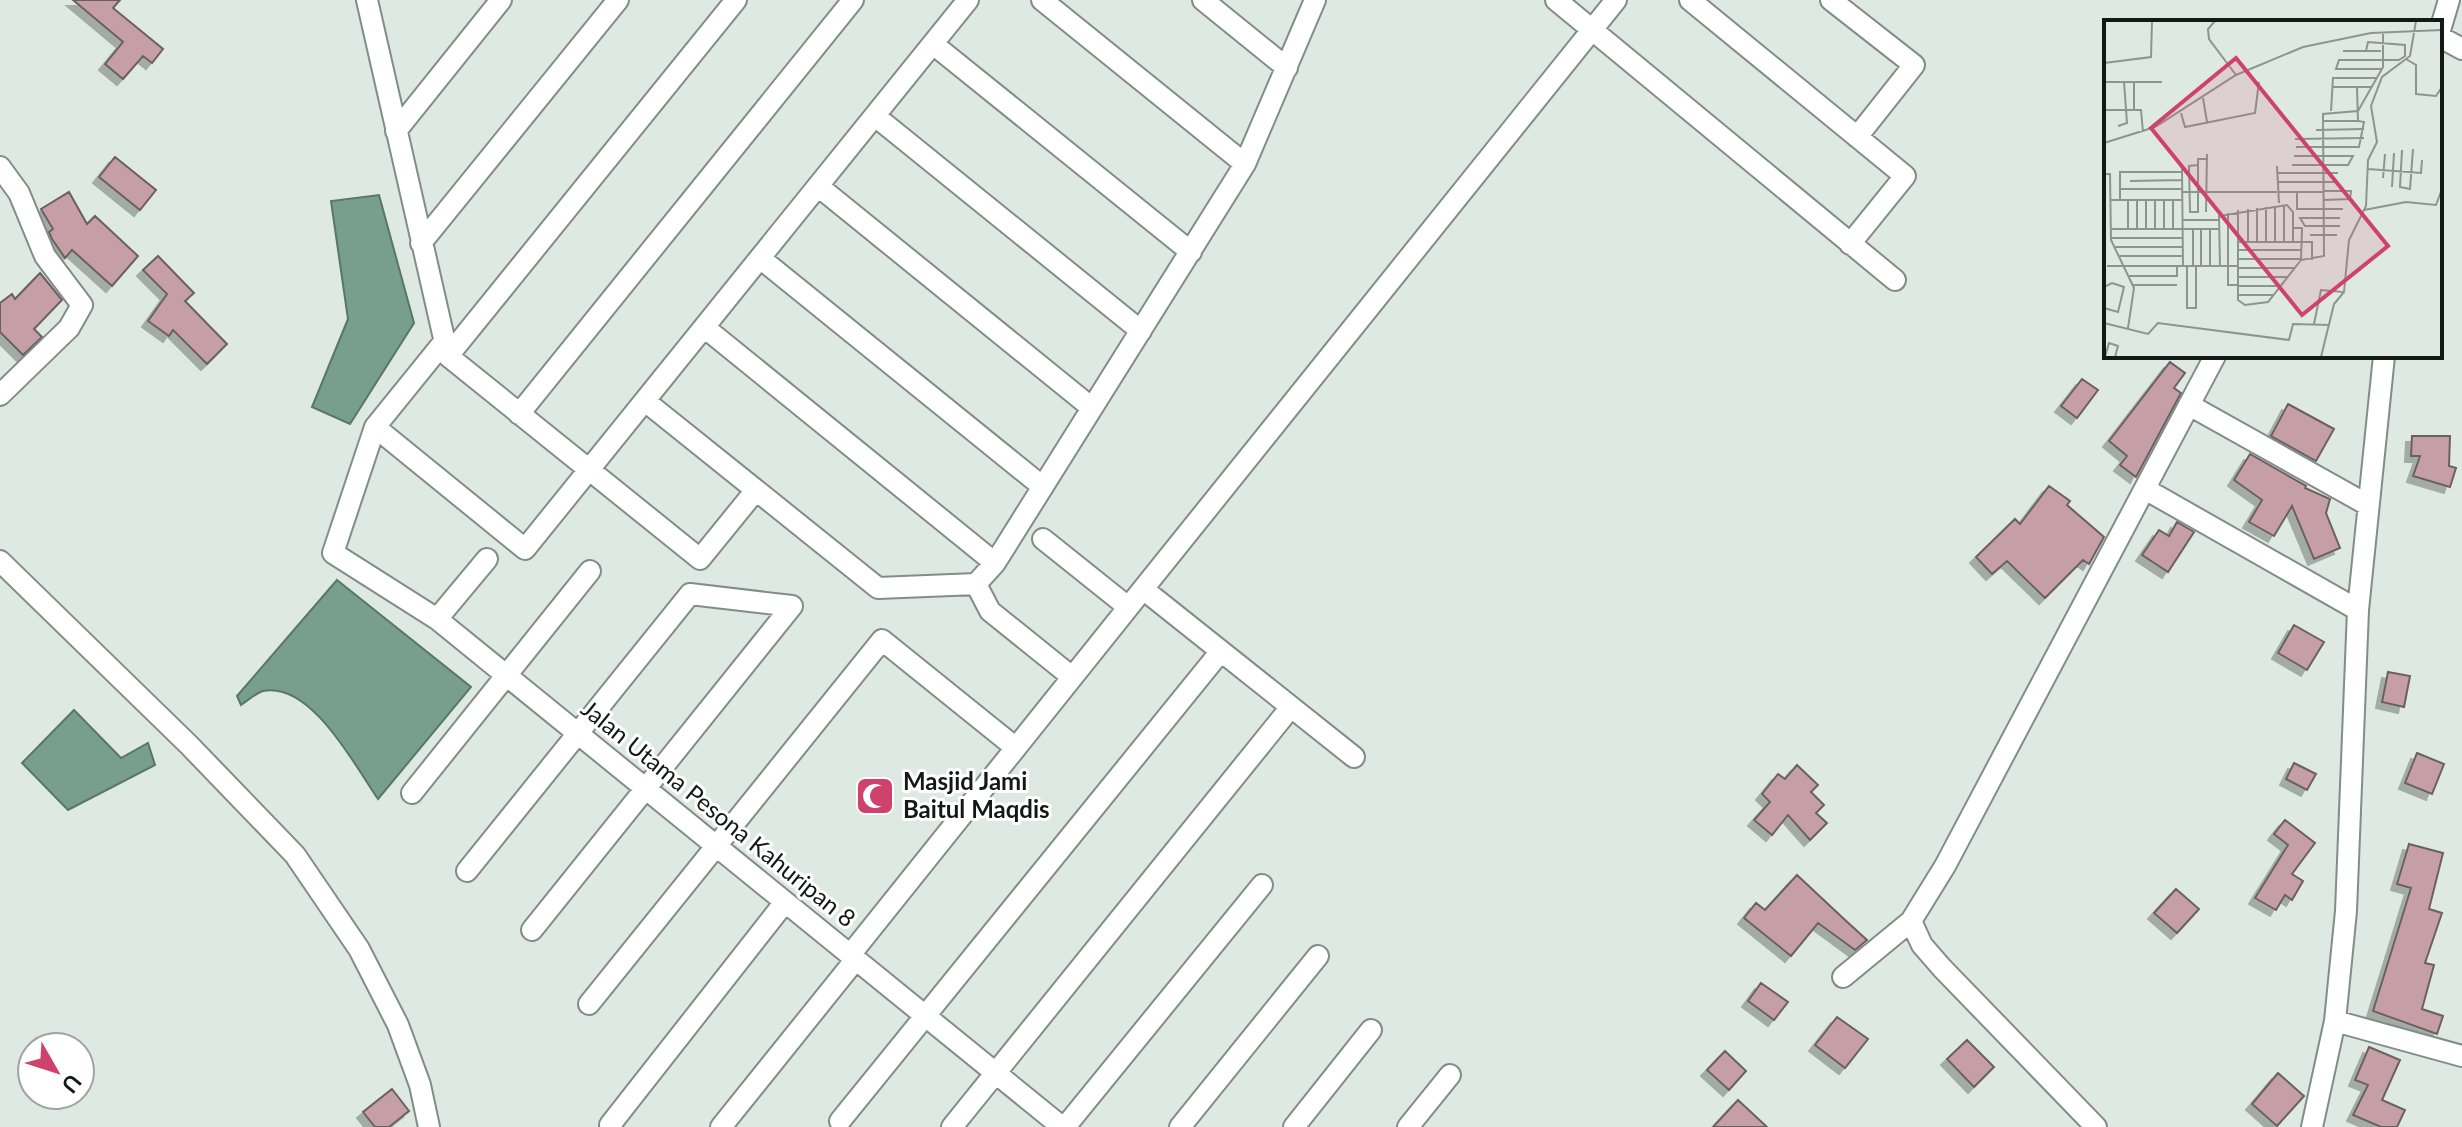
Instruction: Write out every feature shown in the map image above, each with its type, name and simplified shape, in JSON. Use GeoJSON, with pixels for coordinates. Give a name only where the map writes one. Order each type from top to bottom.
{"type":"FeatureCollection","features":[{"type":"Feature","properties":{"kind":"street"},"geometry":{"type":"LineString","coordinates":[[386,0],[369,9],[446,350],[519,414],[700,559],[756,490]]}},
{"type":"Feature","properties":{"kind":"street"},"geometry":{"type":"LineString","coordinates":[[396,131],[501,0]]}},
{"type":"Feature","properties":{"kind":"street"},"geometry":{"type":"LineString","coordinates":[[421,243],[618,0]]}},
{"type":"Feature","properties":{"kind":"street"},"geometry":{"type":"LineString","coordinates":[[736,0],[446,350],[375,427],[525,549],[968,0]]}},
{"type":"Feature","properties":{"kind":"street"},"geometry":{"type":"LineString","coordinates":[[519,414],[853,0]]}},
{"type":"Feature","properties":{"kind":"street"},"geometry":{"type":"LineString","coordinates":[[1042,0],[1245,164]]}},
{"type":"Feature","properties":{"kind":"street"},"geometry":{"type":"LineString","coordinates":[[1203,0],[1287,68]]}},
{"type":"Feature","properties":{"kind":"street"},"geometry":{"type":"LineString","coordinates":[[645,401],[878,588],[976,584],[995,563],[1245,164],[1315,0]]}},
{"type":"Feature","properties":{"kind":"street"},"geometry":{"type":"LineString","coordinates":[[1556,0],[1895,280]]}},
{"type":"Feature","properties":{"kind":"street"},"geometry":{"type":"LineString","coordinates":[[721,1127],[1072,677],[1616,0]]}},
{"type":"Feature","properties":{"kind":"street"},"geometry":{"type":"LineString","coordinates":[[1690,0],[1905,176],[1850,244]]}},
{"type":"Feature","properties":{"kind":"street"},"geometry":{"type":"LineString","coordinates":[[1831,0],[1914,65],[1857,137]]}},
{"type":"Feature","properties":{"kind":"street"},"geometry":{"type":"LineString","coordinates":[[2442,23],[2449,0]]}},
{"type":"Feature","properties":{"kind":"street"},"geometry":{"type":"LineString","coordinates":[[2442,38],[2462,49]]}},
{"type":"Feature","properties":{"kind":"street"},"geometry":{"type":"LineString","coordinates":[[933,44],[1191,252]]}},
{"type":"Feature","properties":{"kind":"street"},"geometry":{"type":"LineString","coordinates":[[875,116],[1141,331]]}},
{"type":"Feature","properties":{"kind":"street"},"geometry":{"type":"LineString","coordinates":[[0,167],[19,193],[45,256],[82,305],[69,328],[0,395]]}},
{"type":"Feature","properties":{"kind":"street"},"geometry":{"type":"LineString","coordinates":[[818,186],[1092,408]]}},
{"type":"Feature","properties":{"kind":"street"},"geometry":{"type":"LineString","coordinates":[[760,258],[1043,487]]}},
{"type":"Feature","properties":{"kind":"street"},"geometry":{"type":"LineString","coordinates":[[704,327],[995,563]]}},
{"type":"Feature","properties":{"kind":"street"},"geometry":{"type":"LineString","coordinates":[[1843,977],[1911,921],[1945,866],[2079,606],[2191,406],[2214,358]]}},
{"type":"Feature","properties":{"kind":"street"},"geometry":{"type":"LineString","coordinates":[[2312,1127],[2335,1021],[2346,911],[2358,610],[2366,504],[2384,358]]}},
{"type":"Feature","properties":{"kind":"street"},"geometry":{"type":"LineString","coordinates":[[2191,406],[2366,504]]}},
{"type":"Feature","properties":{"kind":"street","name":"Jalan Utama Pesona Kahuripan 8"},"geometry":{"type":"LineString","coordinates":[[375,427],[333,553],[437,619],[1064,1127]]}},
{"type":"Feature","properties":{"kind":"street"},"geometry":{"type":"LineString","coordinates":[[2145,489],[2358,610]]}},
{"type":"Feature","properties":{"kind":"street"},"geometry":{"type":"LineString","coordinates":[[1043,539],[1128,607]]}},
{"type":"Feature","properties":{"kind":"street"},"geometry":{"type":"LineString","coordinates":[[437,619],[487,559]]}},
{"type":"Feature","properties":{"kind":"street"},"geometry":{"type":"LineString","coordinates":[[0,561],[189,745],[295,855],[359,949],[398,1025],[420,1085],[429,1127]]}},
{"type":"Feature","properties":{"kind":"street"},"geometry":{"type":"LineString","coordinates":[[412,793],[590,571]]}},
{"type":"Feature","properties":{"kind":"street"},"geometry":{"type":"LineString","coordinates":[[976,584],[990,611],[1072,677]]}},
{"type":"Feature","properties":{"kind":"street"},"geometry":{"type":"LineString","coordinates":[[1143,589],[1354,757]]}},
{"type":"Feature","properties":{"kind":"street"},"geometry":{"type":"LineString","coordinates":[[467,871],[690,594],[792,606],[532,930]]}},
{"type":"Feature","properties":{"kind":"street"},"geometry":{"type":"LineString","coordinates":[[589,1004],[882,640],[1016,748]]}},
{"type":"Feature","properties":{"kind":"street"},"geometry":{"type":"LineString","coordinates":[[840,1121],[1221,651]]}},
{"type":"Feature","properties":{"kind":"street"},"geometry":{"type":"LineString","coordinates":[[952,1127],[1291,707]]}},
{"type":"Feature","properties":{"kind":"street"},"geometry":{"type":"LineString","coordinates":[[1064,1127],[1262,885]]}},
{"type":"Feature","properties":{"kind":"street"},"geometry":{"type":"LineString","coordinates":[[612,1127],[610,1125],[785,902]]}},
{"type":"Feature","properties":{"kind":"street"},"geometry":{"type":"LineString","coordinates":[[1911,921],[1922,945],[1942,968],[2096,1127]]}},
{"type":"Feature","properties":{"kind":"street"},"geometry":{"type":"LineString","coordinates":[[1180,1127],[1318,956]]}},
{"type":"Feature","properties":{"kind":"street"},"geometry":{"type":"LineString","coordinates":[[2335,1021],[2462,1056]]}},
{"type":"Feature","properties":{"kind":"street"},"geometry":{"type":"LineString","coordinates":[[1294,1127],[1371,1030]]}},
{"type":"Feature","properties":{"kind":"street"},"geometry":{"type":"LineString","coordinates":[[1408,1127],[1450,1075]]}},
{"type":"Feature","properties":{"kind":"shaded area"},"geometry":{"type":"Polygon","coordinates":[[[379,195],[414,323],[350,424],[312,407],[348,319],[331,201],[379,195]]]}},
{"type":"Feature","properties":{"kind":"shaded area"},"geometry":{"type":"Polygon","coordinates":[[[337,580],[471,687],[378,799],[330,729],[298,699],[281,691],[263,691],[241,705],[237,696],[337,580]]]}},
{"type":"Feature","properties":{"kind":"shaded area"},"geometry":{"type":"Polygon","coordinates":[[[74,710],[121,758],[148,743],[155,765],[68,810],[22,763],[74,710]]]}},
{"type":"Feature","properties":{"kind":"building"},"geometry":{"type":"Polygon","coordinates":[[[73,0],[120,0],[113,8],[163,49],[152,63],[143,56],[123,79],[105,64],[123,42],[73,0]]]}},
{"type":"Feature","properties":{"kind":"building"},"geometry":{"type":"Polygon","coordinates":[[[115,157],[156,190],[140,210],[99,177],[115,157]]]}},
{"type":"Feature","properties":{"kind":"building"},"geometry":{"type":"Polygon","coordinates":[[[69,192],[87,224],[95,216],[138,256],[112,286],[72,250],[65,258],[52,239],[49,232],[53,229],[41,209],[69,192]]]}},
{"type":"Feature","properties":{"kind":"building"},"geometry":{"type":"Polygon","coordinates":[[[158,256],[194,293],[185,301],[227,344],[207,364],[173,330],[169,336],[148,321],[167,294],[143,270],[158,256]]]}},
{"type":"Feature","properties":{"kind":"building"},"geometry":{"type":"Polygon","coordinates":[[[40,273],[62,300],[34,329],[42,337],[23,355],[0,332],[0,303],[12,294],[15,299],[40,273]]]}},
{"type":"Feature","properties":{"kind":"building"},"geometry":{"type":"Polygon","coordinates":[[[2170,362],[2185,373],[2174,388],[2181,393],[2136,477],[2120,465],[2127,456],[2109,441],[2170,362]]]}},
{"type":"Feature","properties":{"kind":"building"},"geometry":{"type":"Polygon","coordinates":[[[2082,379],[2098,390],[2077,418],[2061,406],[2082,379]]]}},
{"type":"Feature","properties":{"kind":"building"},"geometry":{"type":"Polygon","coordinates":[[[2288,404],[2334,429],[2316,461],[2271,436],[2288,404]]]}},
{"type":"Feature","properties":{"kind":"building"},"geometry":{"type":"Polygon","coordinates":[[[2412,436],[2450,436],[2449,466],[2456,468],[2450,487],[2413,476],[2420,456],[2411,456],[2412,436]]]}},
{"type":"Feature","properties":{"kind":"building"},"geometry":{"type":"Polygon","coordinates":[[[2250,454],[2305,488],[2330,499],[2326,513],[2340,548],[2314,559],[2292,506],[2274,536],[2249,522],[2262,500],[2234,480],[2250,454]]]}},
{"type":"Feature","properties":{"kind":"building"},"geometry":{"type":"Polygon","coordinates":[[[2049,486],[2070,501],[2067,505],[2104,537],[2089,564],[2083,560],[2045,598],[2007,561],[1992,574],[1976,557],[2015,519],[2020,524],[2049,486]]]}},
{"type":"Feature","properties":{"kind":"building"},"geometry":{"type":"Polygon","coordinates":[[[2177,522],[2194,532],[2168,572],[2142,555],[2159,530],[2169,536],[2177,522]]]}},
{"type":"Feature","properties":{"kind":"building"},"geometry":{"type":"Polygon","coordinates":[[[2294,625],[2324,642],[2307,670],[2278,653],[2294,625]]]}},
{"type":"Feature","properties":{"kind":"building"},"geometry":{"type":"Polygon","coordinates":[[[2388,672],[2410,676],[2404,707],[2382,702],[2388,672]]]}},
{"type":"Feature","properties":{"kind":"building"},"geometry":{"type":"Polygon","coordinates":[[[2417,753],[2444,764],[2432,794],[2405,783],[2417,753]]]}},
{"type":"Feature","properties":{"kind":"building"},"geometry":{"type":"Polygon","coordinates":[[[2294,763],[2316,774],[2307,790],[2286,779],[2294,763]]]}},
{"type":"Feature","properties":{"kind":"building"},"geometry":{"type":"Polygon","coordinates":[[[1797,765],[1818,785],[1811,792],[1824,805],[1816,813],[1827,823],[1810,840],[1788,815],[1772,835],[1754,820],[1770,802],[1762,794],[1778,774],[1785,779],[1797,765]]]}},
{"type":"Feature","properties":{"kind":"building"},"geometry":{"type":"Polygon","coordinates":[[[2285,820],[2315,843],[2292,874],[2303,881],[2292,900],[2285,895],[2276,910],[2255,898],[2288,845],[2274,834],[2285,820]]]}},
{"type":"Feature","properties":{"kind":"building"},"geometry":{"type":"Polygon","coordinates":[[[2409,844],[2443,853],[2429,909],[2442,913],[2425,963],[2434,965],[2422,1009],[2443,1016],[2437,1034],[2373,1011],[2411,888],[2397,884],[2409,844]]]}},
{"type":"Feature","properties":{"kind":"building"},"geometry":{"type":"Polygon","coordinates":[[[1797,875],[1867,940],[1855,950],[1818,923],[1791,956],[1744,918],[1756,903],[1765,910],[1797,875]]]}},
{"type":"Feature","properties":{"kind":"building"},"geometry":{"type":"Polygon","coordinates":[[[2176,889],[2199,909],[2177,933],[2154,913],[2176,889]]]}},
{"type":"Feature","properties":{"kind":"building"},"geometry":{"type":"Polygon","coordinates":[[[1761,983],[1788,1002],[1774,1020],[1748,1001],[1761,983]]]}},
{"type":"Feature","properties":{"kind":"building"},"geometry":{"type":"Polygon","coordinates":[[[1837,1017],[1868,1039],[1845,1068],[1815,1045],[1837,1017]]]}},
{"type":"Feature","properties":{"kind":"building"},"geometry":{"type":"Polygon","coordinates":[[[1967,1040],[1994,1067],[1974,1087],[1947,1059],[1967,1040]]]}},
{"type":"Feature","properties":{"kind":"building"},"geometry":{"type":"Polygon","coordinates":[[[2369,1047],[2400,1060],[2382,1100],[2405,1110],[2397,1127],[2381,1127],[2353,1115],[2368,1085],[2355,1080],[2369,1047]]]}},
{"type":"Feature","properties":{"kind":"building"},"geometry":{"type":"Polygon","coordinates":[[[1725,1051],[1746,1071],[1729,1090],[1707,1070],[1725,1051]]]}},
{"type":"Feature","properties":{"kind":"building"},"geometry":{"type":"Polygon","coordinates":[[[2278,1073],[2304,1096],[2277,1126],[2252,1104],[2278,1073]]]}},
{"type":"Feature","properties":{"kind":"building"},"geometry":{"type":"Polygon","coordinates":[[[392,1089],[409,1111],[389,1127],[375,1127],[363,1112],[392,1089]]]}},
{"type":"Feature","properties":{"kind":"building"},"geometry":{"type":"Polygon","coordinates":[[[1738,1100],[1767,1127],[1713,1127],[1738,1100]]]}},
{"type":"Feature","properties":{"kind":"place","name":"Masjid Jami Baitul Maqdis"},"geometry":{"type":"Point","coordinates":[875,796]}}]}
